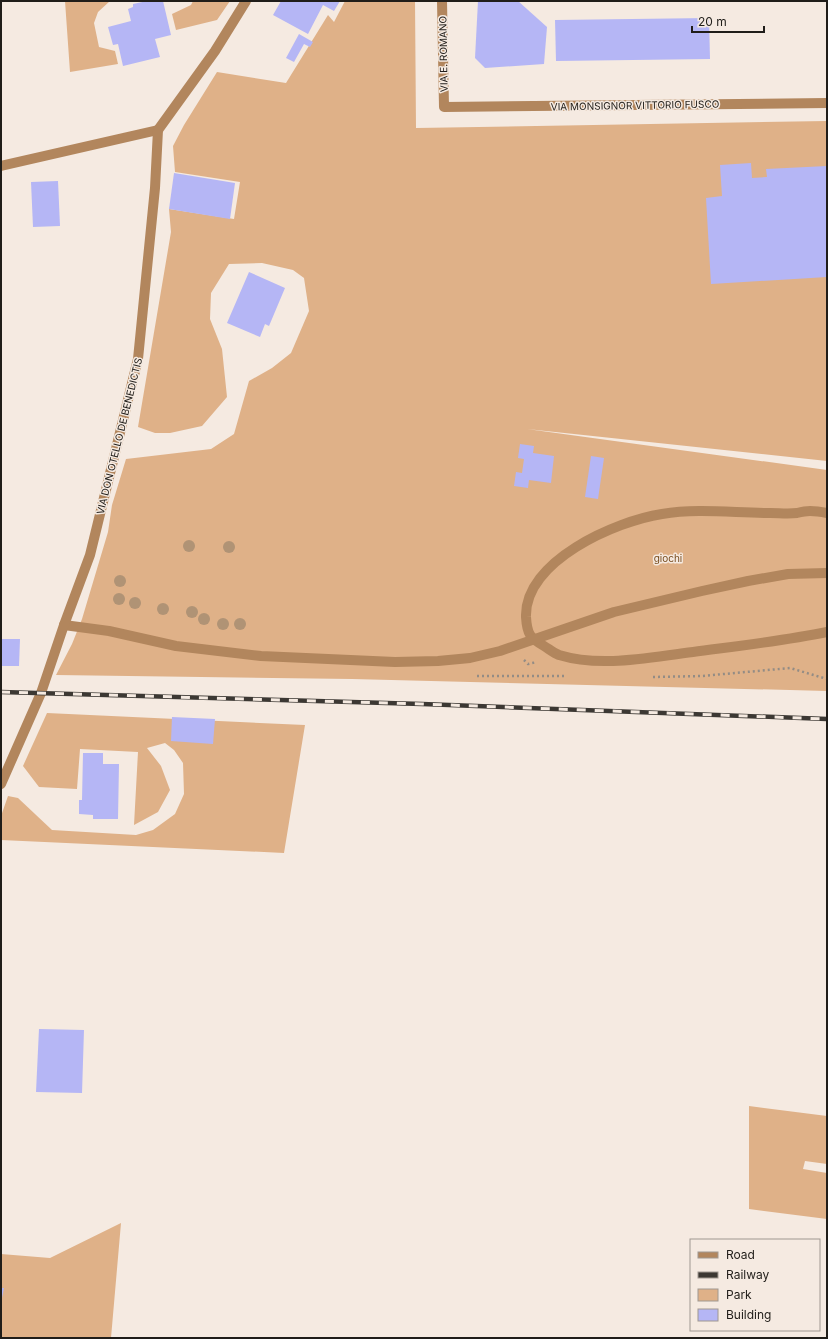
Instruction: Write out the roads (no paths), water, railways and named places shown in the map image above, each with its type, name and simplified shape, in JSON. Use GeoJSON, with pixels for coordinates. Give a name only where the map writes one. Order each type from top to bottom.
{"type":"FeatureCollection","features":[{"type":"Feature","properties":{"kind":"street"},"geometry":{"type":"LineString","coordinates":[[1,166],[158,130],[214,51],[246,1]]}},
{"type":"Feature","properties":{"kind":"street","name":"VIA E. ROMANO"},"geometry":{"type":"LineString","coordinates":[[442,1],[444,108]]}},
{"type":"Feature","properties":{"kind":"street","name":"VIA MONSIGNOR VITTORIO FUSCO"},"geometry":{"type":"LineString","coordinates":[[444,108],[827,103]]}},
{"type":"Feature","properties":{"kind":"street","name":"VIA DON OTELLO DE BENEDICTIS"},"geometry":{"type":"LineString","coordinates":[[1,784],[41,693],[90,555],[138,359],[155,188],[158,130]]}},
{"type":"Feature","properties":{"kind":"street"},"geometry":{"type":"LineString","coordinates":[[827,513],[810,510],[796,513],[706,510],[662,514],[628,522],[577,546],[547,571],[535,586],[528,599],[526,612],[527,628],[534,640],[557,654],[590,661],[663,656],[827,632]]}},
{"type":"Feature","properties":{"kind":"street"},"geometry":{"type":"LineString","coordinates":[[64,625],[109,631],[155,642],[261,656],[395,662],[438,661],[470,658],[500,651],[614,612],[748,580],[788,574],[827,573]]}},
{"type":"Feature","properties":{"kind":"railway"},"geometry":{"type":"LineString","coordinates":[[1,692],[422,704],[827,719]]}},
{"type":"Feature","properties":{"kind":"park label","name":"giochi"},"geometry":{"type":"Point","coordinates":[668,558]}}]}
